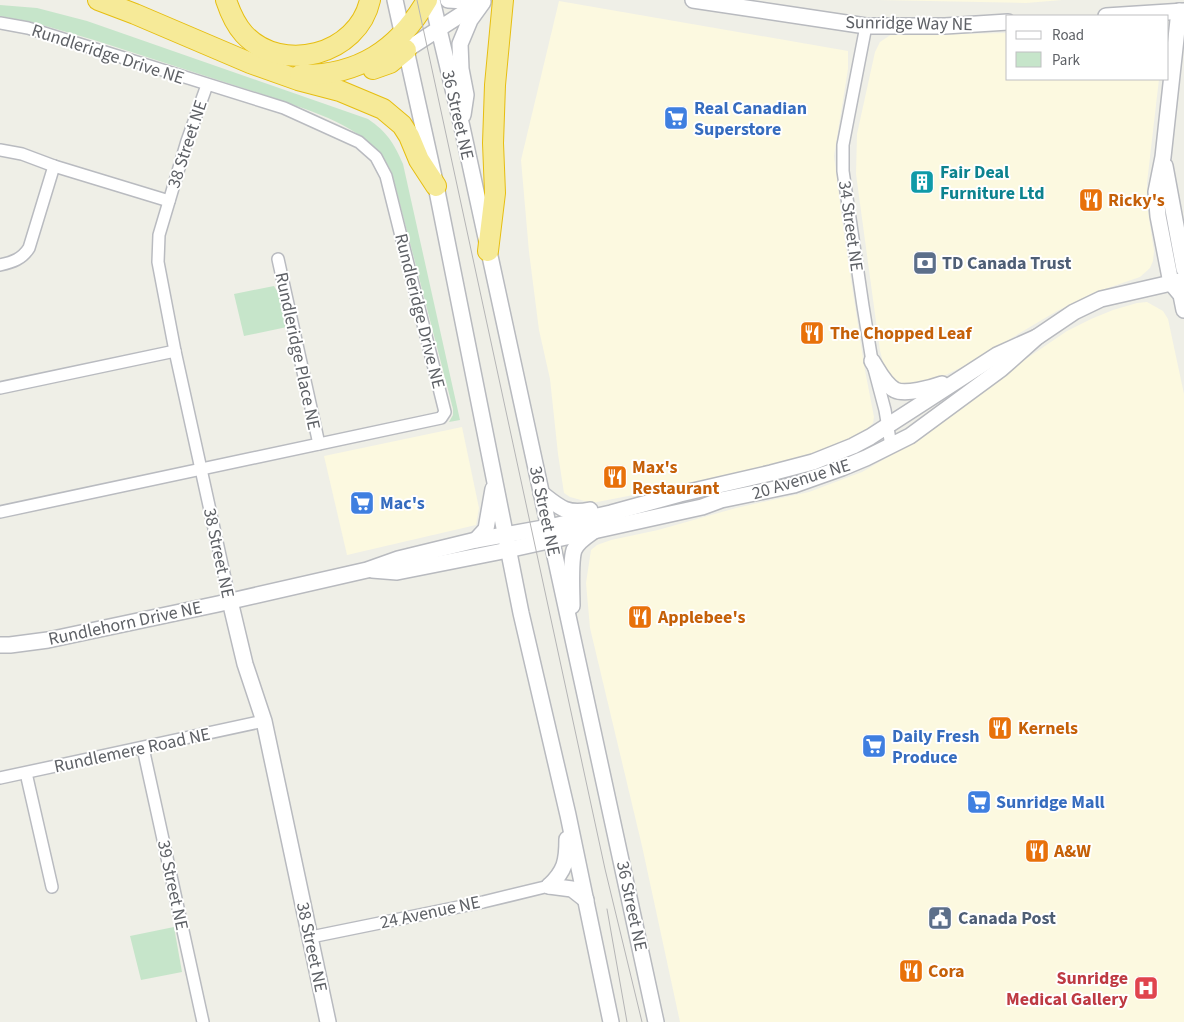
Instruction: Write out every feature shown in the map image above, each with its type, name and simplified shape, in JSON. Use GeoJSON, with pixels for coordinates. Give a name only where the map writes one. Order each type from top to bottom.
{"type":"FeatureCollection","features":[{"type":"Feature","properties":{"kind":"highway"},"geometry":{"type":"LineString","coordinates":[[98,0],[233,56],[298,80],[358,98],[383,109],[392,115],[410,136],[418,160],[436,186]]}},
{"type":"Feature","properties":{"kind":"highway"},"geometry":{"type":"LineString","coordinates":[[226,0],[230,13],[244,35],[267,50],[292,56],[307,56],[331,49],[343,42],[359,25],[370,0]]}},
{"type":"Feature","properties":{"kind":"highway"},"geometry":{"type":"LineString","coordinates":[[298,80],[319,81],[350,77],[390,63],[405,42],[427,0]]}},
{"type":"Feature","properties":{"kind":"highway"},"geometry":{"type":"LineString","coordinates":[[488,251],[495,194],[493,143],[495,85],[503,0]]}},
{"type":"Feature","properties":{"kind":"highway"},"geometry":{"type":"LineString","coordinates":[[275,71],[313,75],[348,69],[405,42]]}},
{"type":"Feature","properties":{"kind":"street","name":"36 Street NE"},"geometry":{"type":"LineString","coordinates":[[395,0],[436,186],[523,623],[568,815],[611,1022]]}},
{"type":"Feature","properties":{"kind":"street","name":"36 Street NE"},"geometry":{"type":"LineString","coordinates":[[432,0],[462,127],[656,1022]]}},
{"type":"Feature","properties":{"kind":"street"},"geometry":{"type":"LineString","coordinates":[[448,0],[485,1]]}},
{"type":"Feature","properties":{"kind":"street","name":"Sunridge Way NE"},"geometry":{"type":"LineString","coordinates":[[693,0],[866,26],[945,26],[1006,22]]}},
{"type":"Feature","properties":{"kind":"street"},"geometry":{"type":"LineString","coordinates":[[405,42],[439,29],[485,1]]}},
{"type":"Feature","properties":{"kind":"street"},"geometry":{"type":"LineString","coordinates":[[462,127],[466,95],[461,69],[460,44],[470,20],[485,1]]}},
{"type":"Feature","properties":{"kind":"street"},"geometry":{"type":"LineString","coordinates":[[1127,15],[1181,11],[1171,54],[1169,80]]}},
{"type":"Feature","properties":{"kind":"street","name":"Rundleridge Drive NE"},"geometry":{"type":"LineString","coordinates":[[0,23],[28,28],[284,108],[359,142],[376,157],[386,176],[445,412],[441,418],[0,512]]}},
{"type":"Feature","properties":{"kind":"street","name":"34 Street NE"},"geometry":{"type":"LineString","coordinates":[[866,26],[843,145],[843,171],[872,361],[885,410],[891,446]]}},
{"type":"Feature","properties":{"kind":"street"},"geometry":{"type":"LineString","coordinates":[[1169,80],[1163,157],[1156,192],[1158,216],[1180,286],[1184,310]]}},
{"type":"Feature","properties":{"kind":"street","name":"38 Street NE"},"geometry":{"type":"LineString","coordinates":[[206,85],[159,235],[158,262],[175,351],[239,643],[264,721],[328,1022]]}},
{"type":"Feature","properties":{"kind":"street"},"geometry":{"type":"LineString","coordinates":[[0,150],[22,154],[54,166],[169,201]]}},
{"type":"Feature","properties":{"kind":"street"},"geometry":{"type":"LineString","coordinates":[[1163,157],[1184,269]]}},
{"type":"Feature","properties":{"kind":"street"},"geometry":{"type":"LineString","coordinates":[[0,265],[15,261],[24,256],[29,248],[54,166]]}},
{"type":"Feature","properties":{"kind":"street","name":"Rundleridge Place NE"},"geometry":{"type":"LineString","coordinates":[[278,259],[319,444]]}},
{"type":"Feature","properties":{"kind":"street","name":"20 Avenue NE"},"geometry":{"type":"LineString","coordinates":[[550,533],[596,530],[794,484],[842,468],[910,436],[1001,369],[1037,337],[1074,312],[1101,299],[1180,286]]}},
{"type":"Feature","properties":{"kind":"street","name":"20 Avenue NE"},"geometry":{"type":"LineString","coordinates":[[528,538],[550,533],[631,506],[813,462],[853,446],[997,355],[1037,337]]}},
{"type":"Feature","properties":{"kind":"street"},"geometry":{"type":"LineString","coordinates":[[0,388],[175,351]]}},
{"type":"Feature","properties":{"kind":"street"},"geometry":{"type":"LineString","coordinates":[[872,361],[886,382],[895,390],[927,389],[958,380]]}},
{"type":"Feature","properties":{"kind":"street"},"geometry":{"type":"LineString","coordinates":[[476,540],[486,529],[494,480]]}},
{"type":"Feature","properties":{"kind":"street"},"geometry":{"type":"LineString","coordinates":[[541,493],[562,509],[569,511],[578,512],[609,506],[631,506]]}},
{"type":"Feature","properties":{"kind":"street"},"geometry":{"type":"LineString","coordinates":[[571,630],[572,560],[574,550],[580,541],[596,530]]}},
{"type":"Feature","properties":{"kind":"street","name":"Rundlehorn Drive NE"},"geometry":{"type":"LineString","coordinates":[[0,645],[48,640],[230,601],[367,570],[398,559],[505,534],[528,538]]}},
{"type":"Feature","properties":{"kind":"street","name":"Rundlehorn Drive NE"},"geometry":{"type":"LineString","coordinates":[[367,570],[397,572],[508,550],[528,538]]}},
{"type":"Feature","properties":{"kind":"street","name":"Rundlemere Road NE"},"geometry":{"type":"LineString","coordinates":[[0,778],[264,721]]}},
{"type":"Feature","properties":{"kind":"street","name":"39 Street NE"},"geometry":{"type":"LineString","coordinates":[[143,748],[203,1022]]}},
{"type":"Feature","properties":{"kind":"street"},"geometry":{"type":"LineString","coordinates":[[26,772],[52,887]]}},
{"type":"Feature","properties":{"kind":"street"},"geometry":{"type":"LineString","coordinates":[[549,886],[562,872],[567,858],[568,815]]}},
{"type":"Feature","properties":{"kind":"street"},"geometry":{"type":"LineString","coordinates":[[549,886],[572,889],[586,900]]}},
{"type":"Feature","properties":{"kind":"street","name":"24 Avenue NE"},"geometry":{"type":"LineString","coordinates":[[310,937],[483,902],[549,886]]}},
{"type":"Feature","properties":{"kind":"shaded area"},"geometry":{"type":"Polygon","coordinates":[[[878,0],[1062,0],[1026,3],[878,0]]]}},
{"type":"Feature","properties":{"kind":"shaded area"},"geometry":{"type":"Polygon","coordinates":[[[559,1],[848,51],[848,69],[834,156],[864,365],[874,417],[873,423],[864,432],[831,449],[797,460],[711,480],[592,503],[570,497],[564,493],[550,379],[539,330],[529,252],[521,160],[559,1]]]}},
{"type":"Feature","properties":{"kind":"shaded area"},"geometry":{"type":"Polygon","coordinates":[[[1006,33],[1006,80],[1159,80],[1147,183],[1148,212],[1154,251],[1150,268],[1140,277],[1093,293],[1057,311],[966,365],[925,385],[904,388],[890,379],[880,351],[856,174],[857,134],[875,52],[880,42],[892,34],[1006,33]]]}},
{"type":"Feature","properties":{"kind":"shaded area"},"geometry":{"type":"Polygon","coordinates":[[[1147,302],[1163,311],[1168,319],[1184,394],[1184,1022],[680,1022],[642,846],[590,628],[586,583],[591,550],[597,545],[611,540],[658,530],[736,508],[809,492],[862,472],[935,428],[1007,372],[1067,331],[1113,310],[1147,302]]]}},
{"type":"Feature","properties":{"kind":"shaded area"},"geometry":{"type":"Polygon","coordinates":[[[462,427],[479,508],[476,525],[347,555],[324,456],[462,427]]]}},
{"type":"Feature","properties":{"kind":"green space"},"geometry":{"type":"Polygon","coordinates":[[[0,5],[37,8],[87,21],[368,119],[385,133],[403,164],[460,420],[449,422],[453,415],[453,409],[392,173],[372,145],[359,135],[328,118],[280,100],[94,40],[32,22],[0,16],[0,5]]]}},
{"type":"Feature","properties":{"kind":"green space"},"geometry":{"type":"Polygon","coordinates":[[[274,286],[280,296],[287,327],[244,336],[234,294],[274,286]]]}},
{"type":"Feature","properties":{"kind":"green space"},"geometry":{"type":"Polygon","coordinates":[[[174,927],[182,972],[141,980],[130,936],[174,927]]]}},
{"type":"Feature","properties":{"kind":"tram line"},"geometry":{"type":"LineString","coordinates":[[417,0],[605,869],[642,1022]]}},
{"type":"Feature","properties":{"kind":"tram line"},"geometry":{"type":"LineString","coordinates":[[607,909],[627,1022]]}},
{"type":"Feature","properties":{"kind":"place","name":"Real Canadian Superstore"},"geometry":{"type":"Point","coordinates":[676,118]}},
{"type":"Feature","properties":{"kind":"place","name":"Fair Deal Furniture Ltd"},"geometry":{"type":"Point","coordinates":[922,182]}},
{"type":"Feature","properties":{"kind":"place","name":"Ricky's"},"geometry":{"type":"Point","coordinates":[1091,200]}},
{"type":"Feature","properties":{"kind":"place","name":"TD Canada Trust"},"geometry":{"type":"Point","coordinates":[925,263]}},
{"type":"Feature","properties":{"kind":"place","name":"The Chopped Leaf"},"geometry":{"type":"Point","coordinates":[812,333]}},
{"type":"Feature","properties":{"kind":"place","name":"Max's Restaurant"},"geometry":{"type":"Point","coordinates":[615,477]}},
{"type":"Feature","properties":{"kind":"place","name":"Mac's"},"geometry":{"type":"Point","coordinates":[362,503]}},
{"type":"Feature","properties":{"kind":"place","name":"Applebee's"},"geometry":{"type":"Point","coordinates":[640,617]}},
{"type":"Feature","properties":{"kind":"place","name":"Kernels"},"geometry":{"type":"Point","coordinates":[1000,728]}},
{"type":"Feature","properties":{"kind":"place","name":"Daily Fresh Produce"},"geometry":{"type":"Point","coordinates":[874,746]}},
{"type":"Feature","properties":{"kind":"place","name":"Sunridge Mall"},"geometry":{"type":"Point","coordinates":[979,802]}},
{"type":"Feature","properties":{"kind":"place","name":"A&W"},"geometry":{"type":"Point","coordinates":[1037,851]}},
{"type":"Feature","properties":{"kind":"place","name":"Canada Post"},"geometry":{"type":"Point","coordinates":[940,918]}},
{"type":"Feature","properties":{"kind":"place","name":"Cora"},"geometry":{"type":"Point","coordinates":[911,971]}},
{"type":"Feature","properties":{"kind":"place","name":"Sunridge Medical Gallery"},"geometry":{"type":"Point","coordinates":[1146,988]}}]}
